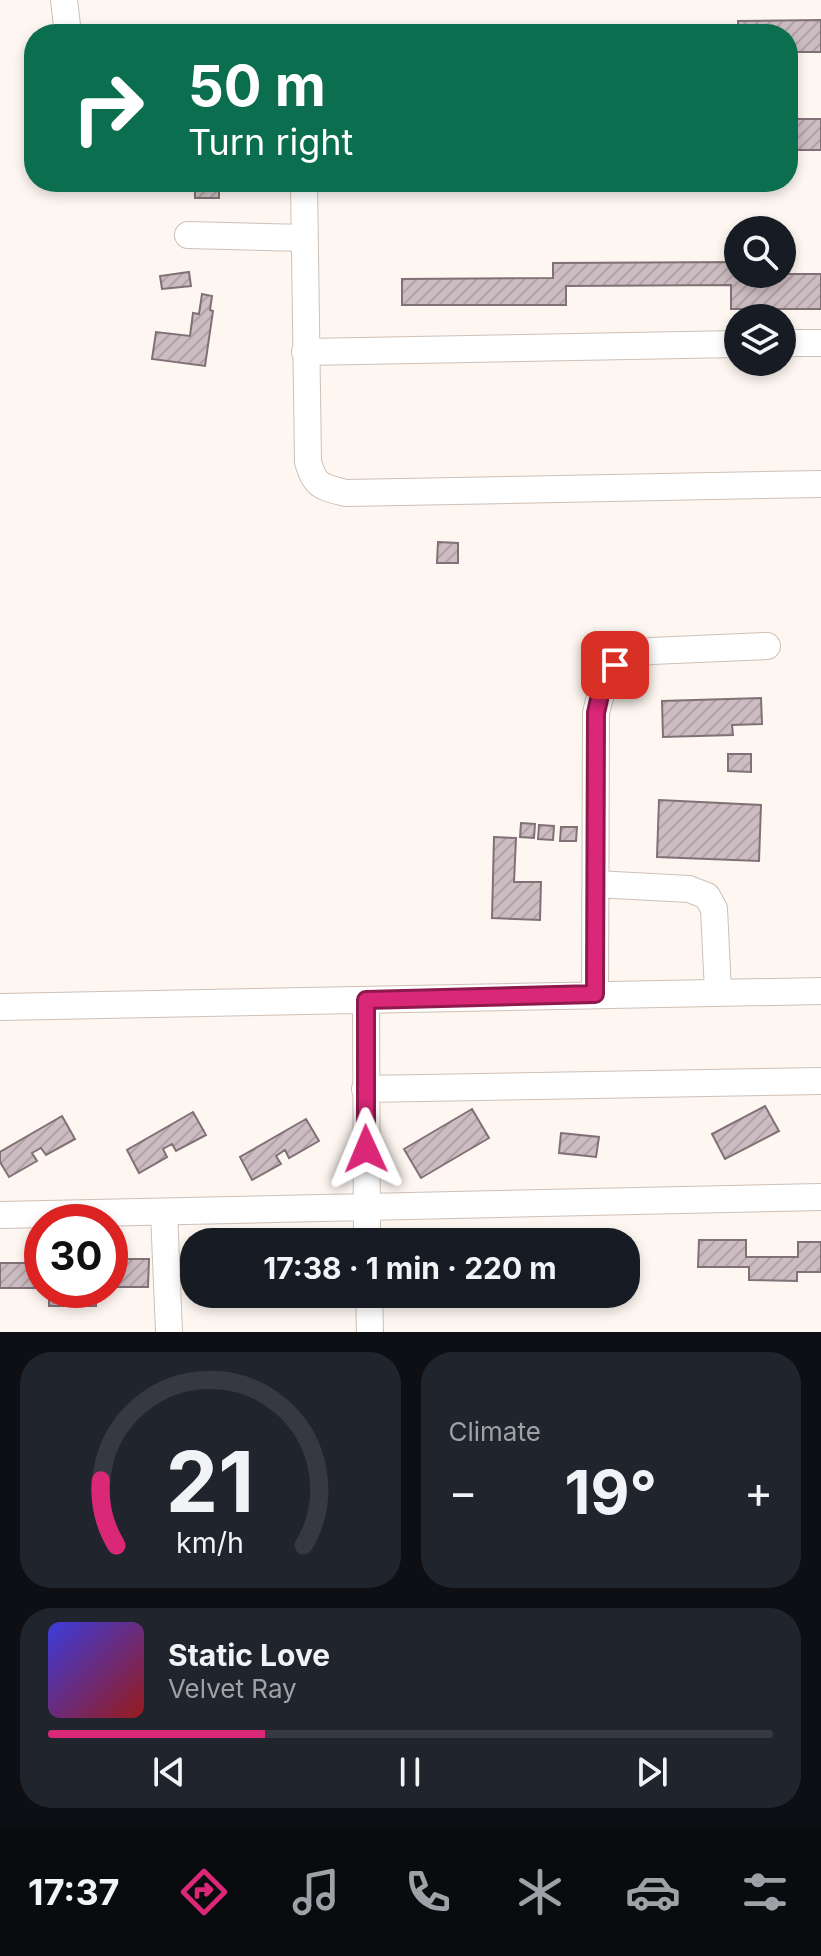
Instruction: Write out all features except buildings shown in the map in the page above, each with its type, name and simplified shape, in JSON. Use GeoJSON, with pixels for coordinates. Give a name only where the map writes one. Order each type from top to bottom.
{"type":"FeatureCollection","features":[{"type":"Feature","properties":{"kind":"street"},"geometry":{"type":"LineString","coordinates":[[64,0],[67,24]]}},
{"type":"Feature","properties":{"kind":"street"},"geometry":{"type":"LineString","coordinates":[[304,192],[308,462],[313,479],[323,487],[362,493],[821,484]]}},
{"type":"Feature","properties":{"kind":"street"},"geometry":{"type":"LineString","coordinates":[[188,235],[305,238]]}},
{"type":"Feature","properties":{"kind":"street"},"geometry":{"type":"LineString","coordinates":[[796,343],[821,343]]}},
{"type":"Feature","properties":{"kind":"street"},"geometry":{"type":"LineString","coordinates":[[305,352],[724,344]]}},
{"type":"Feature","properties":{"kind":"street"},"geometry":{"type":"LineString","coordinates":[[595,994],[596,713],[603,681],[615,665],[634,654],[767,646]]}},
{"type":"Feature","properties":{"kind":"street"},"geometry":{"type":"LineString","coordinates":[[596,884],[689,889],[707,896],[714,909],[718,992]]}},
{"type":"Feature","properties":{"kind":"street"},"geometry":{"type":"LineString","coordinates":[[0,1007],[821,991]]}},
{"type":"Feature","properties":{"kind":"street"},"geometry":{"type":"LineString","coordinates":[[366,1000],[367,1228]]}},
{"type":"Feature","properties":{"kind":"street"},"geometry":{"type":"LineString","coordinates":[[365,1089],[821,1081]]}},
{"type":"Feature","properties":{"kind":"street"},"geometry":{"type":"LineString","coordinates":[[0,1215],[821,1197]]}},
{"type":"Feature","properties":{"kind":"street"},"geometry":{"type":"LineString","coordinates":[[164,1212],[169,1332]]}},
{"type":"Feature","properties":{"kind":"street"},"geometry":{"type":"LineString","coordinates":[[369,1308],[370,1332]]}},
{"type":"Feature","properties":{"kind":"route"},"geometry":{"type":"LineString","coordinates":[[366,1149],[366,1000],[595,994],[596,713],[603,681],[615,665]]}}]}
